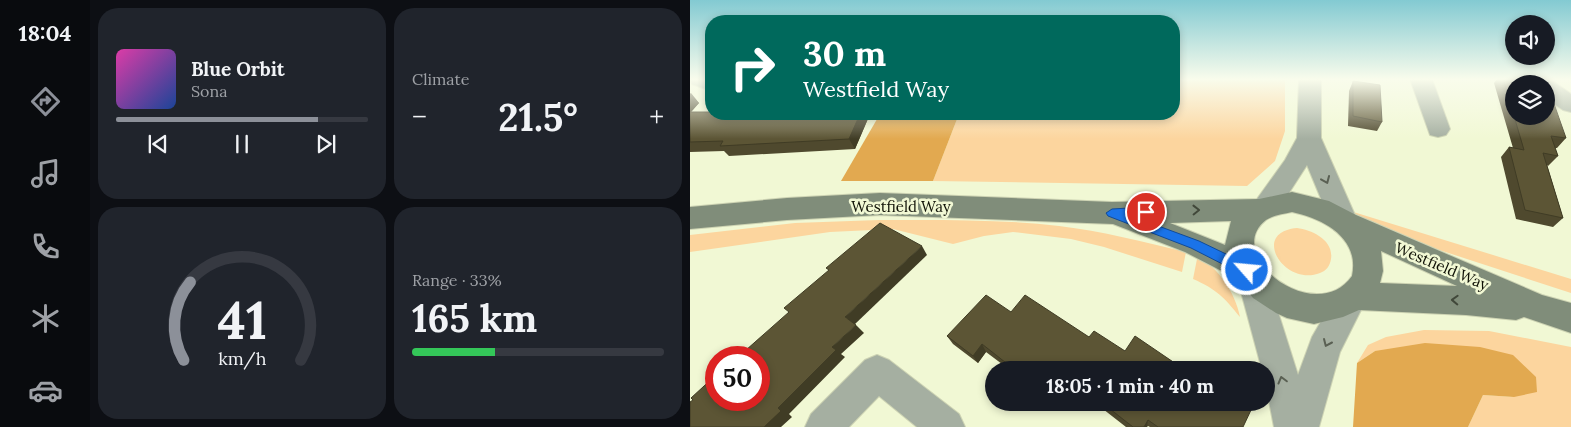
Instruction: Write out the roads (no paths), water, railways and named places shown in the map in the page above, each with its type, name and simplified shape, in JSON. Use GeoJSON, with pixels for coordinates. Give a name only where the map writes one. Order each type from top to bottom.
{"type":"FeatureCollection","features":[{"type":"Feature","properties":{"kind":"main road","name":"Westfield Way"},"geometry":{"type":"LineString","coordinates":[[690,218],[787,209],[880,204],[1112,213],[1263,208],[1292,202],[1326,211],[1345,223],[1538,308],[1571,318]]}},
{"type":"Feature","properties":{"kind":"main road","name":"Westfield Way"},"geometry":{"type":"LineString","coordinates":[[1249,274],[1240,256],[1239,241],[1242,228],[1249,218],[1263,208]]}},
{"type":"Feature","properties":{"kind":"main road","name":"Westfield Way"},"geometry":{"type":"LineString","coordinates":[[1112,213],[1195,244],[1249,274],[1269,293],[1291,304],[1323,308],[1338,306],[1352,298],[1366,280],[1368,260],[1361,241],[1345,223]]}},
{"type":"Feature","properties":{"kind":"main road","name":"Westfield Way"},"geometry":{"type":"LineString","coordinates":[[1352,298],[1466,301],[1538,308]]}},
{"type":"Feature","properties":{"kind":"street"},"geometry":{"type":"LineString","coordinates":[[1310,99],[1309,138],[1345,223]]}},
{"type":"Feature","properties":{"kind":"street"},"geometry":{"type":"LineString","coordinates":[[1428,99],[1438,130]]}},
{"type":"Feature","properties":{"kind":"street"},"geometry":{"type":"LineString","coordinates":[[1263,208],[1294,166],[1309,138]]}},
{"type":"Feature","properties":{"kind":"street"},"geometry":{"type":"LineString","coordinates":[[1249,274],[1282,378],[1293,427]]}},
{"type":"Feature","properties":{"kind":"street"},"geometry":{"type":"LineString","coordinates":[[1300,427],[1324,348],[1352,298]]}},
{"type":"Feature","properties":{"kind":"street"},"geometry":{"type":"LineString","coordinates":[[824,427],[877,372],[946,427]]}}]}
